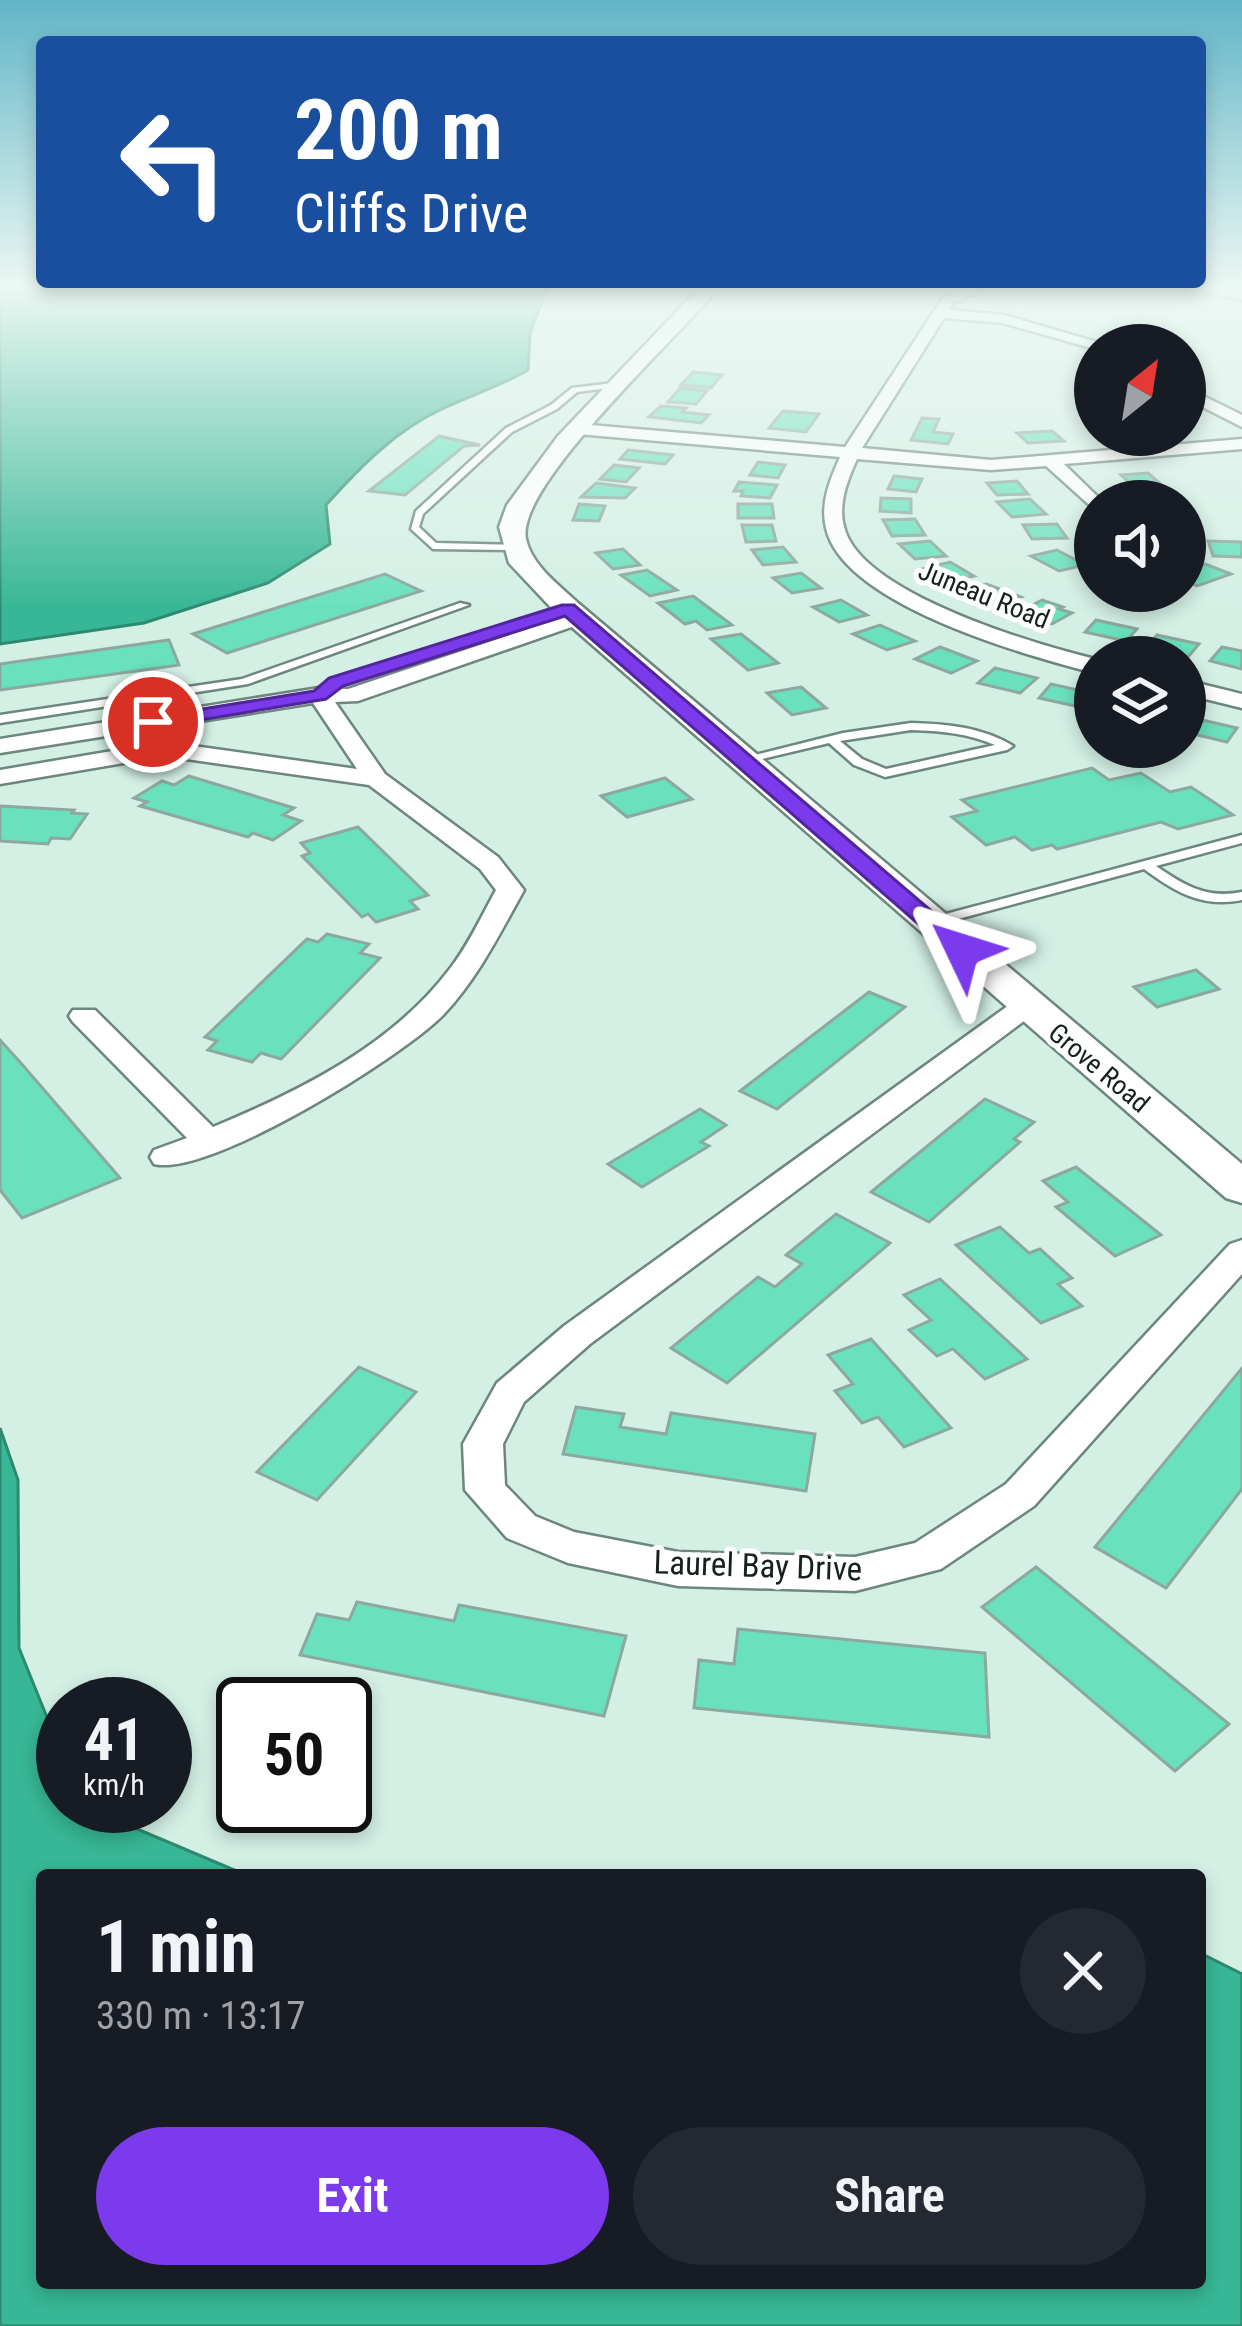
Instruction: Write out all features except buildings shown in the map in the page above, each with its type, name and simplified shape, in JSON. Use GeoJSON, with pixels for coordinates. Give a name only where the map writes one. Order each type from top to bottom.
{"type":"FeatureCollection","features":[{"type":"Feature","properties":{"kind":"main road"},"geometry":{"type":"LineString","coordinates":[[515,548],[512,525],[520,501],[614,393]]}},
{"type":"Feature","properties":{"kind":"main road","name":"Grove Road"},"geometry":{"type":"LineString","coordinates":[[515,548],[526,568],[573,614],[1242,1188]]}},
{"type":"Feature","properties":{"kind":"street","name":"Juneau Road"},"geometry":{"type":"LineString","coordinates":[[890,393],[852,454],[832,501],[838,538],[878,581],[934,613],[1074,660]]}},
{"type":"Feature","properties":{"kind":"street"},"geometry":{"type":"LineString","coordinates":[[1206,403],[1242,422]]}},
{"type":"Feature","properties":{"kind":"street"},"geometry":{"type":"LineString","coordinates":[[578,429],[991,465],[1242,444]]}},
{"type":"Feature","properties":{"kind":"street"},"geometry":{"type":"LineString","coordinates":[[1053,463],[1074,483]]}},
{"type":"Feature","properties":{"kind":"street"},"geometry":{"type":"LineString","coordinates":[[0,746],[320,695],[350,696],[573,614]]}},
{"type":"Feature","properties":{"kind":"street"},"geometry":{"type":"LineString","coordinates":[[1206,692],[1242,701]]}},
{"type":"Feature","properties":{"kind":"street"},"geometry":{"type":"LineString","coordinates":[[166,1157],[209,1142],[374,1060],[458,980],[510,890],[488,863],[376,779],[320,695]]}},
{"type":"Feature","properties":{"kind":"street"},"geometry":{"type":"LineString","coordinates":[[0,777],[164,749],[376,779]]}},
{"type":"Feature","properties":{"kind":"street","name":"Laurel Bay Drive"},"geometry":{"type":"LineString","coordinates":[[1026,1006],[577,1336],[510,1393],[483,1444],[484,1490],[520,1527],[568,1547],[678,1568],[855,1574],[926,1558],[1020,1495],[1242,1252]]}},
{"type":"Feature","properties":{"kind":"street"},"geometry":{"type":"LineString","coordinates":[[84,1016],[209,1142]]}},
{"type":"Feature","properties":{"kind":"lane"},"geometry":{"type":"LineString","coordinates":[[515,548],[433,546],[414,527],[419,513],[509,430],[572,393]]}},
{"type":"Feature","properties":{"kind":"lane"},"geometry":{"type":"LineString","coordinates":[[0,718],[244,682],[464,605]]}},
{"type":"Feature","properties":{"kind":"lane"},"geometry":{"type":"LineString","coordinates":[[244,682],[260,706]]}},
{"type":"Feature","properties":{"kind":"lane"},"geometry":{"type":"LineString","coordinates":[[153,722],[164,749]]}},
{"type":"Feature","properties":{"kind":"lane"},"geometry":{"type":"LineString","coordinates":[[745,759],[833,741],[907,726],[936,725],[988,735],[1007,746],[885,773],[858,762],[833,741]]}},
{"type":"Feature","properties":{"kind":"lane"},"geometry":{"type":"LineString","coordinates":[[931,923],[1242,839]]}},
{"type":"Feature","properties":{"kind":"lane"},"geometry":{"type":"LineString","coordinates":[[1146,865],[1190,896],[1208,901],[1242,896]]}},
{"type":"Feature","properties":{"kind":"shaded area"},"geometry":{"type":"Polygon","coordinates":[[[0,393],[479,393],[425,418],[379,451],[326,505],[330,544],[268,583],[144,623],[0,644],[0,393]]]}},
{"type":"Feature","properties":{"kind":"shaded area"},"geometry":{"type":"Polygon","coordinates":[[[0,1428],[18,1480],[19,1648],[36,1690],[36,1833],[147,1833],[232,1869],[36,1869],[36,2289],[1206,2289],[1206,1956],[1242,1974],[1242,2326],[0,2326],[0,1428]]]}},
{"type":"Feature","properties":{"kind":"route"},"geometry":{"type":"LineString","coordinates":[[153,722],[320,695],[336,682],[568,609],[962,950]]}}]}
